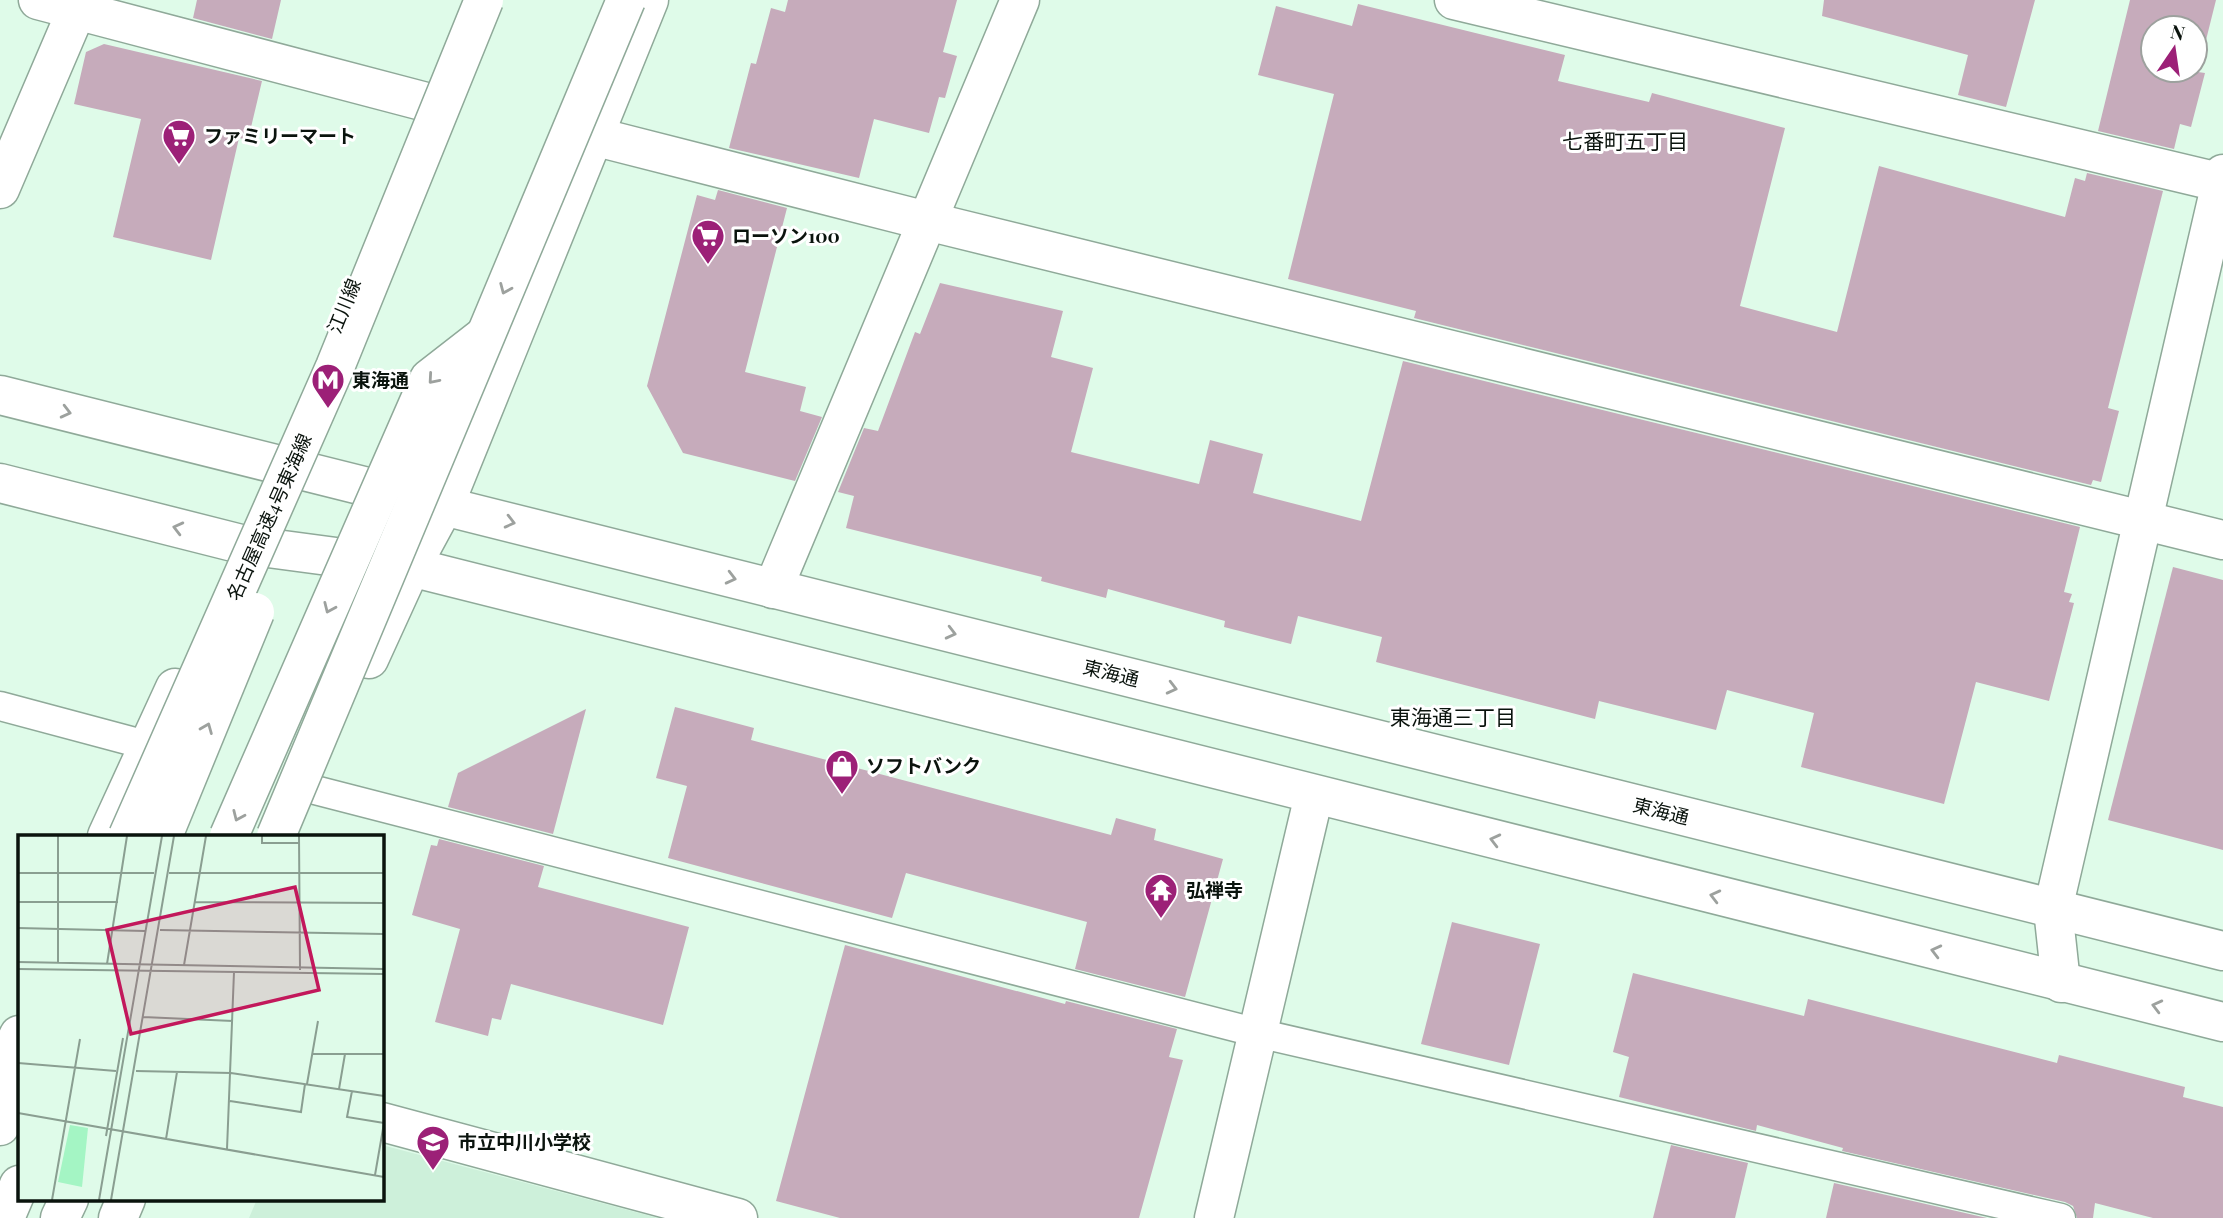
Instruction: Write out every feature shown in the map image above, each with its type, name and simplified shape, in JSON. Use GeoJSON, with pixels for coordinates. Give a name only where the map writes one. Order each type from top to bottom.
{"type":"FeatureCollection","features":[{"type":"Feature","properties":{"kind":"main road"},"geometry":{"type":"LineString","coordinates":[[38,0],[78,5],[426,102]]}},
{"type":"Feature","properties":{"kind":"main road","name":"江川線"},"geometry":{"type":"LineString","coordinates":[[107,835],[146,745],[245,545],[467,0]]}},
{"type":"Feature","properties":{"kind":"main road","name":"名古屋高速4号東海線"},"geometry":{"type":"LineString","coordinates":[[128,835],[335,367],[484,0]]}},
{"type":"Feature","properties":{"kind":"main road"},"geometry":{"type":"LineString","coordinates":[[276,835],[626,0]]}},
{"type":"Feature","properties":{"kind":"main road"},"geometry":{"type":"LineString","coordinates":[[289,835],[411,567],[444,506],[649,0]]}},
{"type":"Feature","properties":{"kind":"main road"},"geometry":{"type":"LineString","coordinates":[[773,589],[1020,0]]}},
{"type":"Feature","properties":{"kind":"main road"},"geometry":{"type":"LineString","coordinates":[[1454,0],[2222,179],[2053,909],[2061,983]]}},
{"type":"Feature","properties":{"kind":"main road"},"geometry":{"type":"LineString","coordinates":[[0,189],[78,5]]}},
{"type":"Feature","properties":{"kind":"main road"},"geometry":{"type":"LineString","coordinates":[[593,136],[927,221],[2223,540]]}},
{"type":"Feature","properties":{"kind":"main road"},"geometry":{"type":"LineString","coordinates":[[229,835],[429,379],[485,335]]}},
{"type":"Feature","properties":{"kind":"main road"},"geometry":{"type":"LineString","coordinates":[[163,835],[331,427],[335,367]]}},
{"type":"Feature","properties":{"kind":"main road","name":"東海通"},"geometry":{"type":"LineString","coordinates":[[0,395],[2223,951]]}},
{"type":"Feature","properties":{"kind":"main road"},"geometry":{"type":"LineString","coordinates":[[0,483],[245,545],[411,567],[2223,1022]]}},
{"type":"Feature","properties":{"kind":"main road"},"geometry":{"type":"LineString","coordinates":[[1214,1218],[1314,795]]}},
{"type":"Feature","properties":{"kind":"main road"},"geometry":{"type":"LineString","coordinates":[[0,1072],[18,1037]]}},
{"type":"Feature","properties":{"kind":"main road"},"geometry":{"type":"LineString","coordinates":[[0,1126],[18,1084]]}},
{"type":"Feature","properties":{"kind":"main road"},"geometry":{"type":"LineString","coordinates":[[383,1122],[738,1218]]}},
{"type":"Feature","properties":{"kind":"main road"},"geometry":{"type":"LineString","coordinates":[[5,1218],[18,1187]]}},
{"type":"Feature","properties":{"kind":"main road"},"geometry":{"type":"LineString","coordinates":[[60,1218],[69,1200]]}},
{"type":"Feature","properties":{"kind":"main road"},"geometry":{"type":"LineString","coordinates":[[118,1218],[126,1200]]}},
{"type":"Feature","properties":{"kind":"main road"},"geometry":{"type":"LineString","coordinates":[[124,1218],[131,1200]]}},
{"type":"Feature","properties":{"kind":"lane"},"geometry":{"type":"LineString","coordinates":[[0,706],[146,745]]}},
{"type":"Feature","properties":{"kind":"lane"},"geometry":{"type":"LineString","coordinates":[[311,789],[1258,1033],[2005,1211],[2061,1218]]}},
{"type":"Feature","properties":{"kind":"lane"},"geometry":{"type":"LineString","coordinates":[[0,1028],[18,1035]]}},
{"type":"Feature","properties":{"kind":"shaded area","name":"市立中川小学校"},"geometry":{"type":"Polygon","coordinates":[[[383,1145],[658,1218],[249,1218],[257,1200],[383,1200],[383,1145]]]}},
{"type":"Feature","properties":{"kind":"building"},"geometry":{"type":"Polygon","coordinates":[[[197,0],[281,0],[272,39],[193,18],[197,0]]]}},
{"type":"Feature","properties":{"kind":"building"},"geometry":{"type":"Polygon","coordinates":[[[788,0],[957,0],[943,52],[957,56],[945,98],[939,97],[929,133],[874,119],[859,178],[729,148],[751,63],[756,64],[771,8],[785,12],[788,0]]]}},
{"type":"Feature","properties":{"kind":"building"},"geometry":{"type":"Polygon","coordinates":[[[1824,0],[2035,0],[2006,107],[1958,95],[1968,55],[1822,16],[1824,0]]]}},
{"type":"Feature","properties":{"kind":"building"},"geometry":{"type":"Polygon","coordinates":[[[2130,0],[2216,0],[2209,28],[2209,14],[2139,14],[2139,84],[2202,84],[2191,127],[2180,124],[2174,149],[2098,131],[2130,0]]]}},
{"type":"Feature","properties":{"kind":"building"},"geometry":{"type":"Polygon","coordinates":[[[1358,4],[1565,55],[1558,81],[1649,102],[1652,93],[1785,128],[1740,306],[1837,332],[1879,166],[2065,217],[2075,178],[2085,181],[2087,173],[2163,191],[2108,408],[2119,411],[2101,482],[2093,480],[2091,485],[1414,318],[1416,311],[1288,279],[1334,94],[1258,75],[1276,6],[1352,26],[1358,4]]]}},
{"type":"Feature","properties":{"kind":"building"},"geometry":{"type":"Polygon","coordinates":[[[104,44],[262,81],[248,140],[239,138],[211,260],[113,237],[141,119],[74,104],[86,52],[104,44]]]}},
{"type":"Feature","properties":{"kind":"building"},"geometry":{"type":"Polygon","coordinates":[[[718,190],[787,208],[745,372],[806,387],[800,411],[822,417],[795,481],[683,453],[647,386],[697,195],[715,200],[718,190]]]}},
{"type":"Feature","properties":{"kind":"building"},"geometry":{"type":"Polygon","coordinates":[[[940,283],[1063,311],[1051,357],[1093,368],[1071,452],[1199,484],[1210,440],[1263,454],[1253,493],[1361,521],[1403,361],[2080,527],[2064,592],[2072,594],[2069,602],[2074,603],[2049,701],[1976,682],[1944,804],[1801,767],[1814,713],[1727,690],[1716,730],[1599,701],[1595,719],[1376,662],[1382,637],[1298,616],[1291,644],[1224,627],[1225,621],[1108,589],[1106,598],[1041,581],[1042,577],[846,528],[854,496],[838,492],[864,428],[878,431],[915,332],[920,334],[940,283]]]}},
{"type":"Feature","properties":{"kind":"building"},"geometry":{"type":"Polygon","coordinates":[[[2173,567],[2223,580],[2223,850],[2108,820],[2173,567]]]}},
{"type":"Feature","properties":{"kind":"building"},"geometry":{"type":"Polygon","coordinates":[[[675,707],[754,728],[751,740],[1111,835],[1116,818],[1156,829],[1154,840],[1223,859],[1185,997],[1075,969],[1087,922],[906,873],[892,918],[668,858],[687,786],[656,778],[675,707]]]}},
{"type":"Feature","properties":{"kind":"building"},"geometry":{"type":"Polygon","coordinates":[[[586,709],[553,834],[448,807],[458,773],[586,709]]]}},
{"type":"Feature","properties":{"kind":"building"},"geometry":{"type":"Polygon","coordinates":[[[439,839],[544,866],[538,887],[689,927],[663,1025],[511,984],[501,1020],[492,1018],[488,1036],[435,1022],[460,929],[412,915],[431,845],[437,846],[439,839]]]}},
{"type":"Feature","properties":{"kind":"building"},"geometry":{"type":"Polygon","coordinates":[[[1452,922],[1540,944],[1509,1065],[1421,1044],[1452,922]]]}},
{"type":"Feature","properties":{"kind":"building"},"geometry":{"type":"Polygon","coordinates":[[[845,945],[1065,1004],[1066,1001],[1177,1029],[1169,1057],[1183,1060],[1139,1218],[840,1218],[776,1201],[845,945]]]}},
{"type":"Feature","properties":{"kind":"building"},"geometry":{"type":"Polygon","coordinates":[[[1633,973],[1804,1016],[1808,999],[2057,1063],[2059,1055],[2185,1087],[2183,1097],[2223,1107],[2223,1218],[2153,1218],[2095,1203],[2093,1218],[2077,1218],[2073,1206],[2065,1202],[1842,1151],[1843,1148],[1757,1125],[1756,1131],[1619,1097],[1629,1057],[1613,1052],[1633,973]]]}},
{"type":"Feature","properties":{"kind":"building"},"geometry":{"type":"Polygon","coordinates":[[[1671,1145],[1748,1163],[1735,1218],[1653,1218],[1671,1145]]]}},
{"type":"Feature","properties":{"kind":"building"},"geometry":{"type":"Polygon","coordinates":[[[1834,1183],[1987,1218],[1826,1218],[1834,1183]]]}},
{"type":"Feature","properties":{"kind":"place","name":"ファミリーマート"},"geometry":{"type":"Point","coordinates":[179,166]}},
{"type":"Feature","properties":{"kind":"place","name":"ローソン100"},"geometry":{"type":"Point","coordinates":[708,266]}},
{"type":"Feature","properties":{"kind":"place","name":"東海通"},"geometry":{"type":"Point","coordinates":[328,410]}},
{"type":"Feature","properties":{"kind":"place","name":"ソフトバンク"},"geometry":{"type":"Point","coordinates":[842,796]}},
{"type":"Feature","properties":{"kind":"place","name":"弘禅寺"},"geometry":{"type":"Point","coordinates":[1161,920]}},
{"type":"Feature","properties":{"kind":"place","name":"市立中川小学校"},"geometry":{"type":"Point","coordinates":[433,1172]}},
{"type":"Feature","properties":{"kind":"district","name":"七番町五丁目"},"geometry":{"type":"Point","coordinates":[1625,142]}},
{"type":"Feature","properties":{"kind":"district","name":"東海通三丁目"},"geometry":{"type":"Point","coordinates":[1453,718]}}]}
